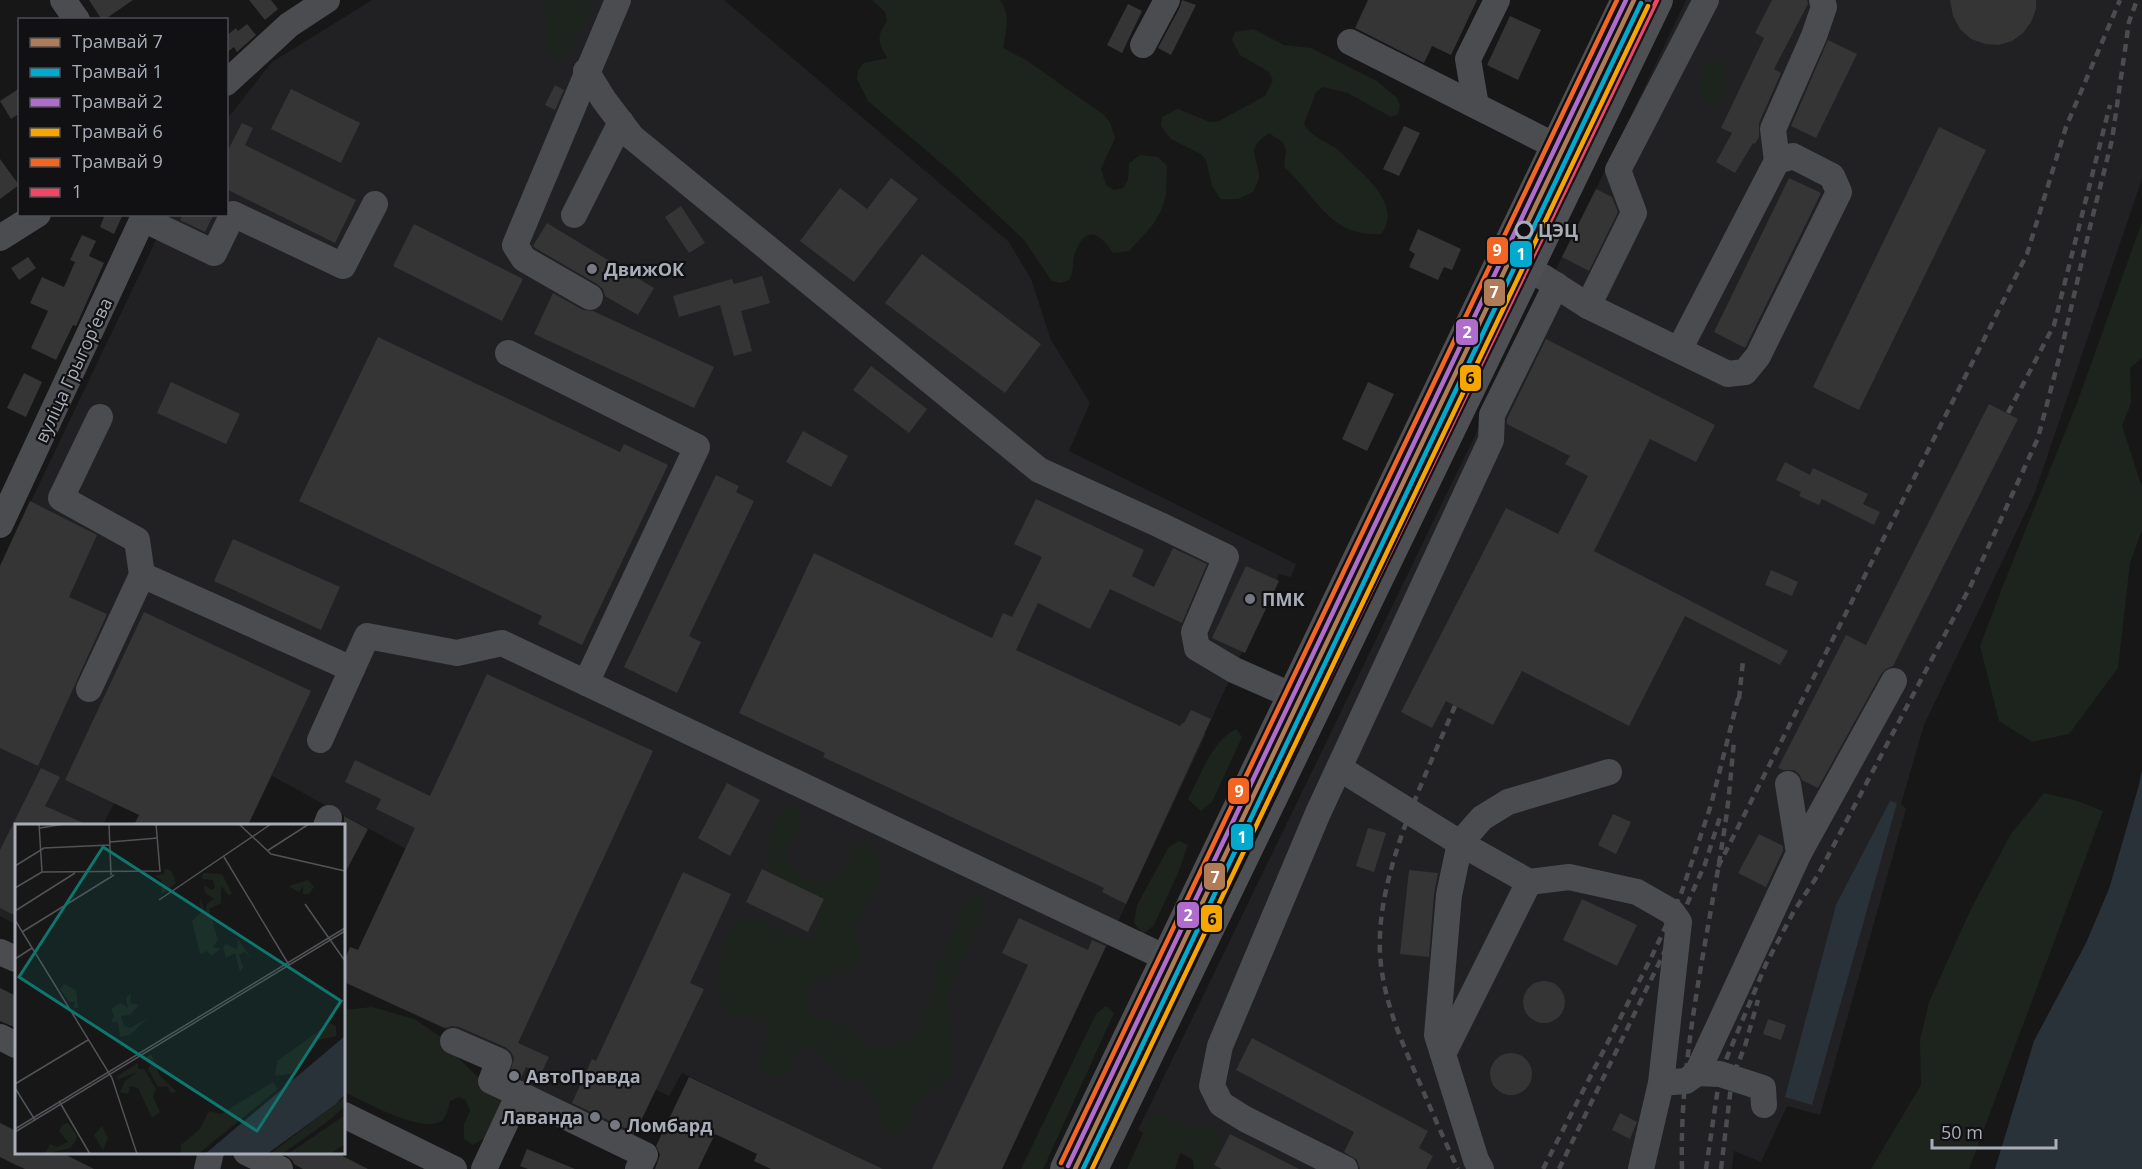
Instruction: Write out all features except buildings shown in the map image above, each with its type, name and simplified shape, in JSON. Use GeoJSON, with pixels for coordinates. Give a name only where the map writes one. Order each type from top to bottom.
{"type":"FeatureCollection","features":[{"type":"Feature","properties":{"kind":"main road"},"geometry":{"type":"LineString","coordinates":[[1568,153],[1627,0]]}},
{"type":"Feature","properties":{"kind":"main road"},"geometry":{"type":"LineString","coordinates":[[1066,1169],[1177,964],[1568,153],[1657,0]]}},
{"type":"Feature","properties":{"kind":"main road"},"geometry":{"type":"LineString","coordinates":[[1092,1169],[1177,964],[1293,696],[1514,263]]}},
{"type":"Feature","properties":{"kind":"street"},"geometry":{"type":"LineString","coordinates":[[63,0],[76,18]]}},
{"type":"Feature","properties":{"kind":"street"},"geometry":{"type":"LineString","coordinates":[[228,81],[272,40],[299,7],[327,0]]}},
{"type":"Feature","properties":{"kind":"street"},"geometry":{"type":"LineString","coordinates":[[590,297],[524,259],[515,245],[586,71],[618,0]]}},
{"type":"Feature","properties":{"kind":"street"},"geometry":{"type":"LineString","coordinates":[[1143,45],[1167,0]]}},
{"type":"Feature","properties":{"kind":"street"},"geometry":{"type":"LineString","coordinates":[[1484,115],[1468,60],[1497,0]]}},
{"type":"Feature","properties":{"kind":"street"},"geometry":{"type":"LineString","coordinates":[[1588,306],[1634,213],[1618,170],[1706,0]]}},
{"type":"Feature","properties":{"kind":"street"},"geometry":{"type":"LineString","coordinates":[[1679,350],[1777,161],[1773,129],[1814,36],[1824,7],[1822,0]]}},
{"type":"Feature","properties":{"kind":"street"},"geometry":{"type":"LineString","coordinates":[[1350,42],[1484,115],[1568,153]]}},
{"type":"Feature","properties":{"kind":"street"},"geometry":{"type":"LineString","coordinates":[[586,71],[604,100],[632,137],[1039,470],[1226,557],[1194,632],[1197,648],[1234,670],[1293,696]]}},
{"type":"Feature","properties":{"kind":"street"},"geometry":{"type":"LineString","coordinates":[[574,216],[621,122]]}},
{"type":"Feature","properties":{"kind":"street"},"geometry":{"type":"LineString","coordinates":[[1514,263],[1556,285],[1588,306],[1728,374],[1745,372],[1758,356],[1839,192],[1832,176],[1793,156],[1777,161]]}},
{"type":"Feature","properties":{"kind":"street"},"geometry":{"type":"LineString","coordinates":[[144,217],[214,253],[233,214],[344,266],[375,204]]}},
{"type":"Feature","properties":{"kind":"street"},"geometry":{"type":"LineString","coordinates":[[0,238],[35,216]]}},
{"type":"Feature","properties":{"kind":"street","name":"вуліца Грыгорʼева"},"geometry":{"type":"LineString","coordinates":[[0,525],[144,217]]}},
{"type":"Feature","properties":{"kind":"street"},"geometry":{"type":"LineString","coordinates":[[1346,1169],[1245,1119],[1221,1104],[1212,1086],[1220,1046],[1339,768],[1491,440],[1492,416],[1556,285]]}},
{"type":"Feature","properties":{"kind":"street"},"geometry":{"type":"LineString","coordinates":[[508,353],[697,447],[586,683]]}},
{"type":"Feature","properties":{"kind":"street"},"geometry":{"type":"LineString","coordinates":[[89,689],[142,575],[137,540],[61,498],[100,417]]}},
{"type":"Feature","properties":{"kind":"street"},"geometry":{"type":"LineString","coordinates":[[142,575],[352,669]]}},
{"type":"Feature","properties":{"kind":"street"},"geometry":{"type":"LineString","coordinates":[[320,740],[367,636],[457,653],[502,643],[1177,964]]}},
{"type":"Feature","properties":{"kind":"street"},"geometry":{"type":"LineString","coordinates":[[1661,1083],[1686,1081],[1697,1073],[1799,852],[1894,681]]}},
{"type":"Feature","properties":{"kind":"street"},"geometry":{"type":"LineString","coordinates":[[1339,768],[1528,882],[1569,877],[1637,892],[1672,912],[1679,922],[1661,1083],[1641,1169]]}},
{"type":"Feature","properties":{"kind":"street"},"geometry":{"type":"LineString","coordinates":[[1473,1166],[1437,1035],[1449,895],[1460,843],[1482,818],[1508,802],[1610,772]]}},
{"type":"Feature","properties":{"kind":"street"},"geometry":{"type":"LineString","coordinates":[[1788,784],[1799,852]]}},
{"type":"Feature","properties":{"kind":"street"},"geometry":{"type":"LineString","coordinates":[[1443,1054],[1528,882]]}},
{"type":"Feature","properties":{"kind":"street"},"geometry":{"type":"LineString","coordinates":[[0,952],[15,959]]}},
{"type":"Feature","properties":{"kind":"street"},"geometry":{"type":"LineString","coordinates":[[0,1037],[15,1044]]}},
{"type":"Feature","properties":{"kind":"street"},"geometry":{"type":"LineString","coordinates":[[453,1041],[499,1061],[491,1082],[645,1155],[638,1169]]}},
{"type":"Feature","properties":{"kind":"street"},"geometry":{"type":"LineString","coordinates":[[1697,1073],[1720,1074],[1762,1088],[1764,1105]]}},
{"type":"Feature","properties":{"kind":"street"},"geometry":{"type":"LineString","coordinates":[[483,1169],[519,1094]]}},
{"type":"Feature","properties":{"kind":"street"},"geometry":{"type":"LineString","coordinates":[[345,1114],[454,1169]]}},
{"type":"Feature","properties":{"kind":"street"},"geometry":{"type":"LineString","coordinates":[[207,1169],[211,1154]]}},
{"type":"Feature","properties":{"kind":"street"},"geometry":{"type":"LineString","coordinates":[[250,1154],[280,1169]]}},
{"type":"Feature","properties":{"kind":"shaded area"},"geometry":{"type":"Polygon","coordinates":[[[372,0],[724,0],[1009,242],[1031,279],[1051,340],[1090,403],[1069,451],[1296,564],[1291,577],[1279,574],[1277,580],[1279,581],[1245,653],[1242,652],[1206,734],[1002,1169],[883,1169],[682,1073],[669,1096],[656,1090],[630,1143],[501,1081],[510,1059],[345,982],[345,960],[350,947],[358,950],[406,849],[272,776],[248,824],[160,824],[114,803],[104,824],[15,824],[15,924],[0,916],[0,566],[168,216],[228,216],[228,118],[272,62],[372,0]]]}},
{"type":"Feature","properties":{"kind":"shaded area"},"geometry":{"type":"Polygon","coordinates":[[[538,0],[595,0],[567,56],[559,59],[551,57],[547,42],[547,14],[538,0]]]}},
{"type":"Feature","properties":{"kind":"shaded area"},"geometry":{"type":"Polygon","coordinates":[[[872,0],[1000,0],[1007,17],[1003,48],[1026,60],[1104,115],[1110,122],[1115,138],[1101,169],[1106,185],[1114,190],[1123,188],[1128,180],[1129,163],[1140,155],[1158,157],[1167,166],[1166,195],[1161,211],[1152,226],[1129,251],[1113,253],[1103,240],[1088,235],[1079,244],[1075,253],[1069,280],[1061,283],[1052,281],[1024,240],[955,175],[868,101],[857,79],[858,70],[864,63],[887,58],[880,40],[881,31],[887,21],[885,12],[872,0]]]}},
{"type":"Feature","properties":{"kind":"shaded area"},"geometry":{"type":"Polygon","coordinates":[[[1686,0],[2142,0],[2142,179],[2034,495],[1924,725],[1901,804],[1906,809],[1820,1115],[1787,1106],[1761,1162],[1734,1151],[1732,1169],[1210,1169],[1138,1130],[1686,0]]]}},
{"type":"Feature","properties":{"kind":"shaded area"},"geometry":{"type":"Polygon","coordinates":[[[1253,29],[1284,45],[1311,48],[1377,81],[1397,98],[1400,106],[1398,114],[1391,117],[1348,93],[1323,87],[1316,92],[1304,124],[1314,136],[1342,153],[1377,190],[1388,216],[1381,234],[1349,229],[1326,213],[1284,167],[1286,150],[1283,142],[1269,133],[1255,147],[1259,176],[1253,192],[1238,199],[1221,199],[1212,186],[1206,160],[1201,154],[1171,139],[1161,126],[1162,117],[1178,109],[1210,122],[1219,121],[1265,96],[1273,80],[1269,72],[1240,55],[1232,40],[1235,32],[1253,29]]]}},
{"type":"Feature","properties":{"kind":"shaded area"},"geometry":{"type":"Polygon","coordinates":[[[1710,59],[1719,61],[1727,86],[1721,101],[1711,103],[1703,98],[1700,87],[1701,73],[1710,59]]]}},
{"type":"Feature","properties":{"kind":"shaded area"},"geometry":{"type":"Polygon","coordinates":[[[2142,222],[2142,358],[2130,368],[2131,403],[2122,426],[2142,487],[2142,530],[2130,563],[2118,668],[2069,734],[2032,742],[1999,721],[1980,646],[2077,403],[2142,222]]]}},
{"type":"Feature","properties":{"kind":"shaded area"},"geometry":{"type":"Polygon","coordinates":[[[1236,729],[1242,737],[1212,802],[1201,811],[1188,799],[1213,751],[1227,735],[1236,729]]]}},
{"type":"Feature","properties":{"kind":"shaded area"},"geometry":{"type":"Polygon","coordinates":[[[2142,770],[2142,1169],[1995,1169],[2034,1041],[2086,943],[2109,889],[2142,770]]]}},
{"type":"Feature","properties":{"kind":"shaded area"},"geometry":{"type":"Polygon","coordinates":[[[2044,793],[2075,800],[2103,811],[1969,1169],[1871,1169],[1921,1085],[1920,1040],[1929,1002],[1971,909],[2011,834],[2044,793]]]}},
{"type":"Feature","properties":{"kind":"shaded area"},"geometry":{"type":"Polygon","coordinates":[[[1890,801],[1897,803],[1812,1105],[1785,1097],[1836,905],[1890,801]]]}},
{"type":"Feature","properties":{"kind":"shaded area"},"geometry":{"type":"Polygon","coordinates":[[[793,803],[799,811],[801,823],[786,849],[787,863],[810,882],[830,882],[846,870],[853,847],[867,841],[878,858],[881,877],[856,923],[861,959],[849,971],[815,981],[806,998],[812,1016],[847,1026],[871,1049],[891,1047],[916,1034],[930,1001],[938,964],[955,931],[960,910],[974,895],[983,899],[982,913],[947,998],[954,1060],[947,1080],[918,1100],[904,1129],[888,1137],[879,1124],[878,1104],[866,1083],[840,1075],[814,1048],[795,1053],[790,1068],[783,1075],[768,1078],[759,1064],[768,1039],[767,1023],[743,1015],[727,1013],[717,993],[721,952],[732,927],[746,918],[769,924],[791,936],[810,941],[821,922],[818,908],[780,883],[768,866],[769,837],[780,811],[793,803]]]}},
{"type":"Feature","properties":{"kind":"shaded area"},"geometry":{"type":"Polygon","coordinates":[[[1179,841],[1188,845],[1178,873],[1154,925],[1143,934],[1134,923],[1137,905],[1169,847],[1179,841]]]}},
{"type":"Feature","properties":{"kind":"shaded area"},"geometry":{"type":"Polygon","coordinates":[[[1106,1006],[1114,1013],[1043,1169],[1021,1169],[1096,1014],[1106,1006]]]}},
{"type":"Feature","properties":{"kind":"shaded area"},"geometry":{"type":"Polygon","coordinates":[[[372,1007],[414,1019],[441,1037],[457,1057],[504,1102],[486,1137],[473,1145],[464,1139],[464,1124],[470,1111],[466,1100],[459,1097],[450,1101],[447,1113],[440,1122],[431,1124],[406,1120],[345,1092],[345,1010],[372,1007]]]}},
{"type":"Feature","properties":{"kind":"shaded area"},"geometry":{"type":"Polygon","coordinates":[[[1157,1113],[1191,1127],[1210,1125],[1223,1143],[1210,1163],[1218,1169],[1194,1169],[1192,1152],[1182,1147],[1175,1169],[1127,1169],[1150,1118],[1157,1113]]]}},
{"type":"Feature","properties":{"kind":"railway"},"geometry":{"type":"LineString","coordinates":[[1718,867],[2027,254],[2066,127],[2120,0]]}},
{"type":"Feature","properties":{"kind":"railway"},"geometry":{"type":"LineString","coordinates":[[1706,1169],[1720,1074],[1766,964],[1794,911],[1818,875],[1971,585],[2038,438],[2112,140],[2129,22],[2137,0]]}},
{"type":"Feature","properties":{"kind":"railway"},"geometry":{"type":"LineString","coordinates":[[2008,413],[2054,325],[2110,105]]}},
{"type":"Feature","properties":{"kind":"railway"},"geometry":{"type":"LineString","coordinates":[[1739,699],[1743,661]]}},
{"type":"Feature","properties":{"kind":"railway"},"geometry":{"type":"LineString","coordinates":[[1543,1169],[1651,958],[1681,894],[1711,805],[1740,691]]}},
{"type":"Feature","properties":{"kind":"railway"},"geometry":{"type":"LineString","coordinates":[[1455,706],[1403,832],[1384,900],[1380,933],[1383,981],[1391,1012],[1408,1057],[1458,1169]]}},
{"type":"Feature","properties":{"kind":"railway"},"geometry":{"type":"LineString","coordinates":[[1682,1169],[1682,1126],[1689,1042],[1726,821],[1734,741]]}},
{"type":"Feature","properties":{"kind":"railway"},"geometry":{"type":"LineString","coordinates":[[1559,1169],[1679,922],[1705,864],[1720,817]]}},
{"type":"Feature","properties":{"kind":"railway"},"geometry":{"type":"LineString","coordinates":[[1721,1169],[1732,1078],[1745,1046],[1758,1000]]}},
{"type":"Feature","properties":{"kind":"tram line","name":"9"},"geometry":{"type":"LineString","coordinates":[[1061,1163],[1617,0]]}},
{"type":"Feature","properties":{"kind":"tram line","name":"2"},"geometry":{"type":"LineString","coordinates":[[1068,1166],[1626,0]]}},
{"type":"Feature","properties":{"kind":"tram line","name":"7"},"geometry":{"type":"LineString","coordinates":[[1075,1169],[1634,0]]}},
{"type":"Feature","properties":{"kind":"tram line","name":"1"},"geometry":{"type":"LineString","coordinates":[[1083,1169],[1641,3]]}},
{"type":"Feature","properties":{"kind":"tram line","name":"6"},"geometry":{"type":"LineString","coordinates":[[1092,1169],[1648,6]]}},
{"type":"Feature","properties":{"kind":"transit line","name":"1"},"geometry":{"type":"LineString","coordinates":[[1092,1169],[1657,0]]}},
{"type":"Feature","properties":{"kind":"place","name":"ЦЭЦ"},"geometry":{"type":"Point","coordinates":[1524,230]}},
{"type":"Feature","properties":{"kind":"place","name":"ДвижОК"},"geometry":{"type":"Point","coordinates":[592,269]}},
{"type":"Feature","properties":{"kind":"place","name":"ПМК"},"geometry":{"type":"Point","coordinates":[1250,599]}},
{"type":"Feature","properties":{"kind":"place","name":"АвтоПравда"},"geometry":{"type":"Point","coordinates":[514,1076]}},
{"type":"Feature","properties":{"kind":"place","name":"Лаванда"},"geometry":{"type":"Point","coordinates":[595,1117]}},
{"type":"Feature","properties":{"kind":"place","name":"Ломбард"},"geometry":{"type":"Point","coordinates":[615,1125]}}]}
